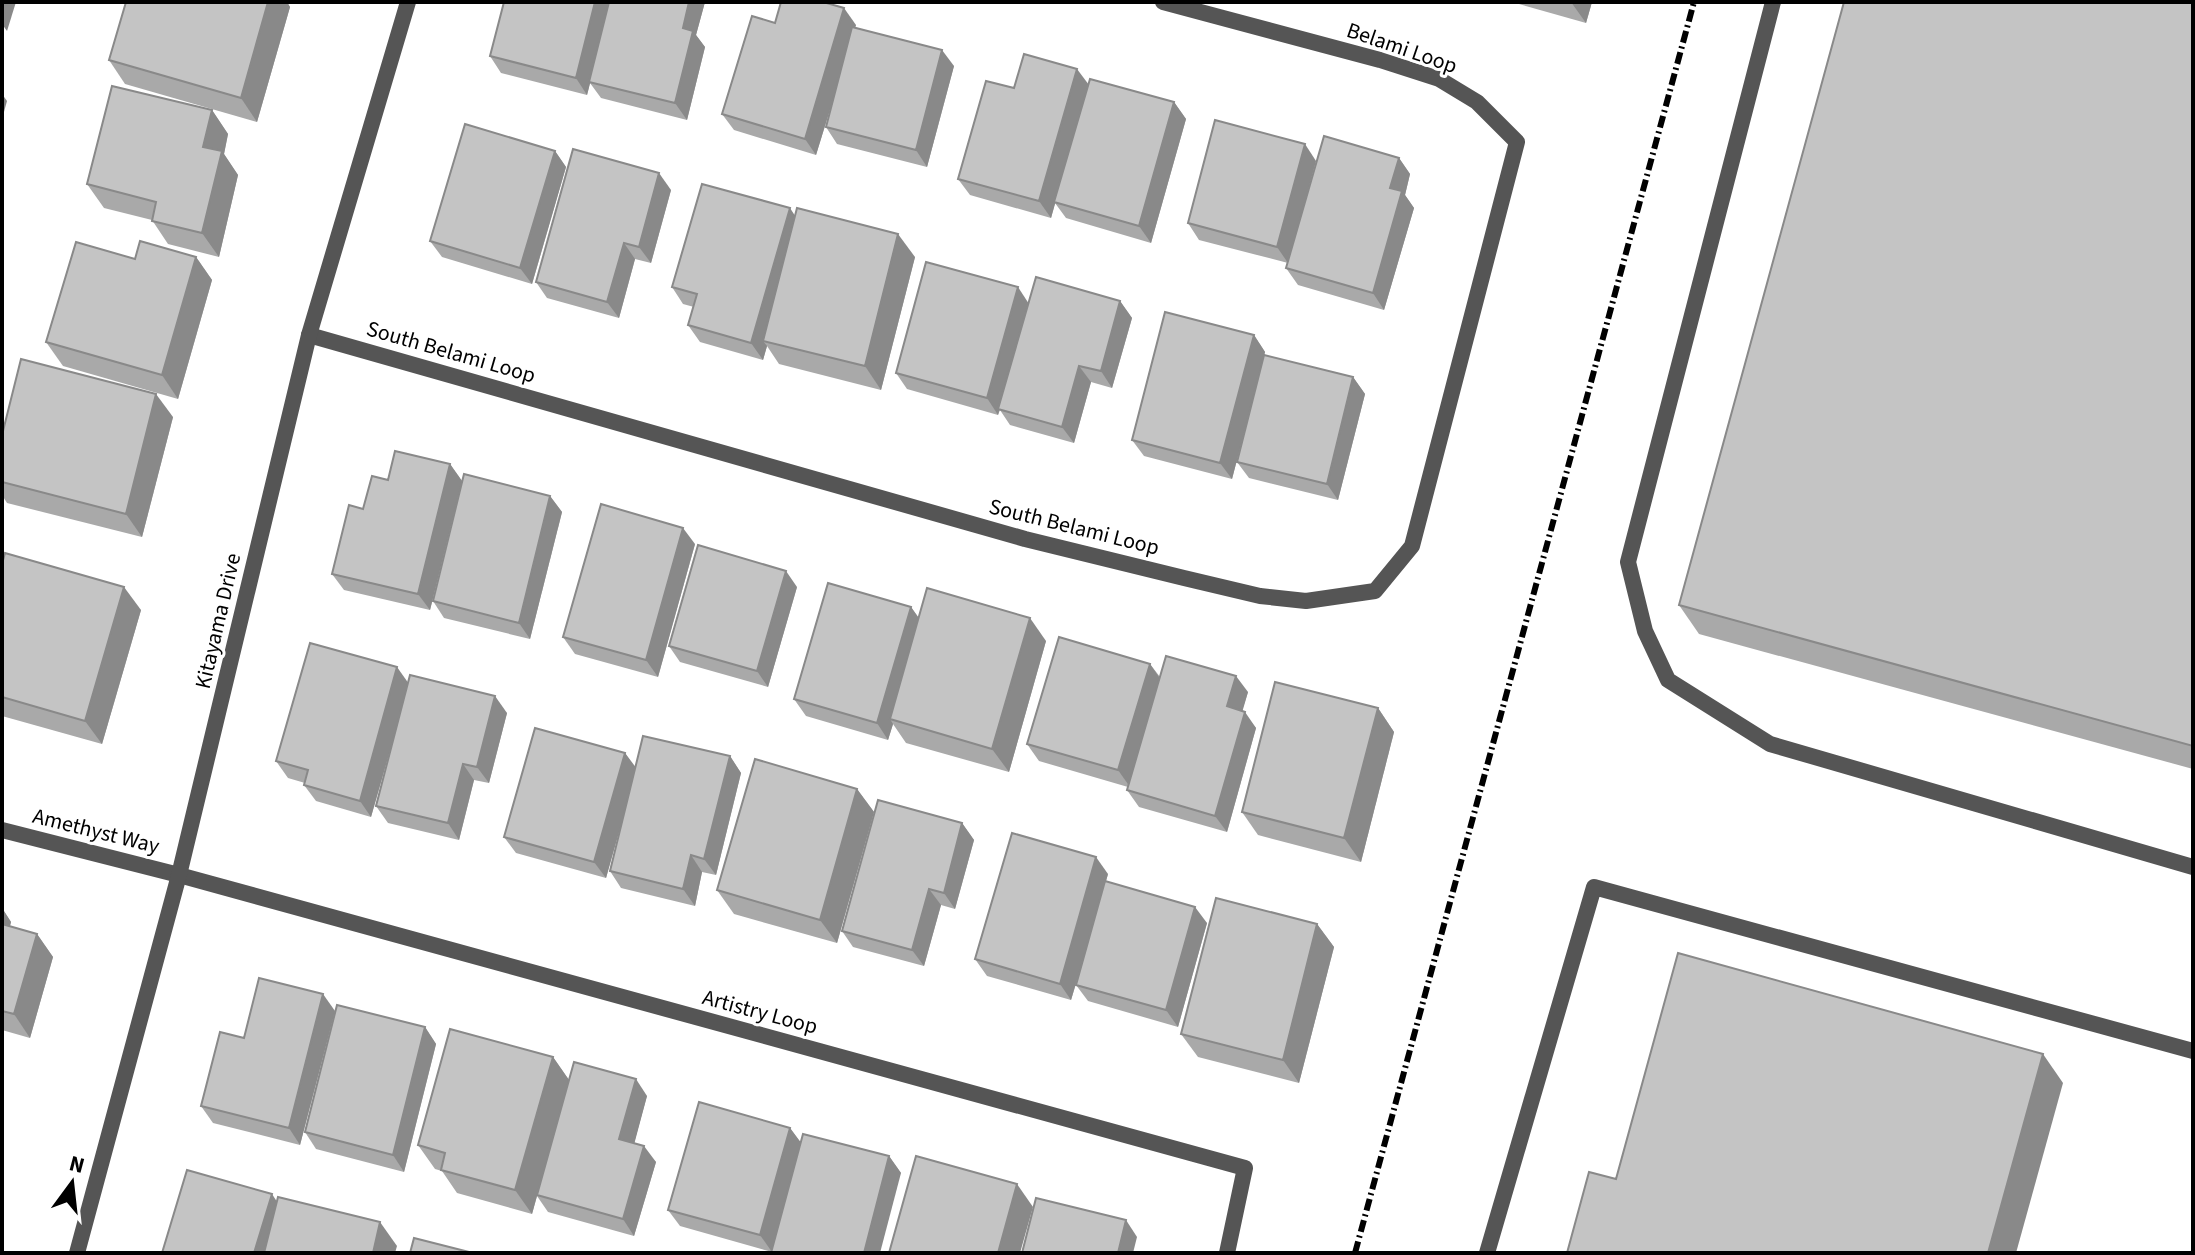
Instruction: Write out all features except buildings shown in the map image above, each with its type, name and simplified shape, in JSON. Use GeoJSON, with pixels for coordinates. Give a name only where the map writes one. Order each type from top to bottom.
{"type":"FeatureCollection","features":[{"type":"Feature","properties":{"kind":"street","name":"Kitayama Drive"},"geometry":{"type":"LineString","coordinates":[[77,1253],[179,875],[309,335],[408,2]]}},
{"type":"Feature","properties":{"kind":"street","name":"Belami Loop"},"geometry":{"type":"LineString","coordinates":[[1163,2],[1380,60],[1439,79],[1477,102],[1517,142]]}},
{"type":"Feature","properties":{"kind":"street"},"geometry":{"type":"LineString","coordinates":[[1773,2],[1628,562],[1645,631],[1668,680],[1770,744],[2193,867]]}},
{"type":"Feature","properties":{"kind":"street","name":"South Belami Loop"},"geometry":{"type":"LineString","coordinates":[[309,335],[1010,535],[1184,578],[1260,596],[1306,601],[1375,591],[1412,546],[1517,142]]}},
{"type":"Feature","properties":{"kind":"street","name":"Amethyst Way"},"geometry":{"type":"LineString","coordinates":[[2,830],[179,875]]}},
{"type":"Feature","properties":{"kind":"street","name":"Artistry Loop"},"geometry":{"type":"LineString","coordinates":[[179,875],[1245,1168],[1227,1253]]}},
{"type":"Feature","properties":{"kind":"street"},"geometry":{"type":"LineString","coordinates":[[1487,1253],[1594,887],[2193,1051]]}},
{"type":"Feature","properties":{"kind":"railway"},"geometry":{"type":"LineString","coordinates":[[1355,1253],[1694,2]]}}]}
